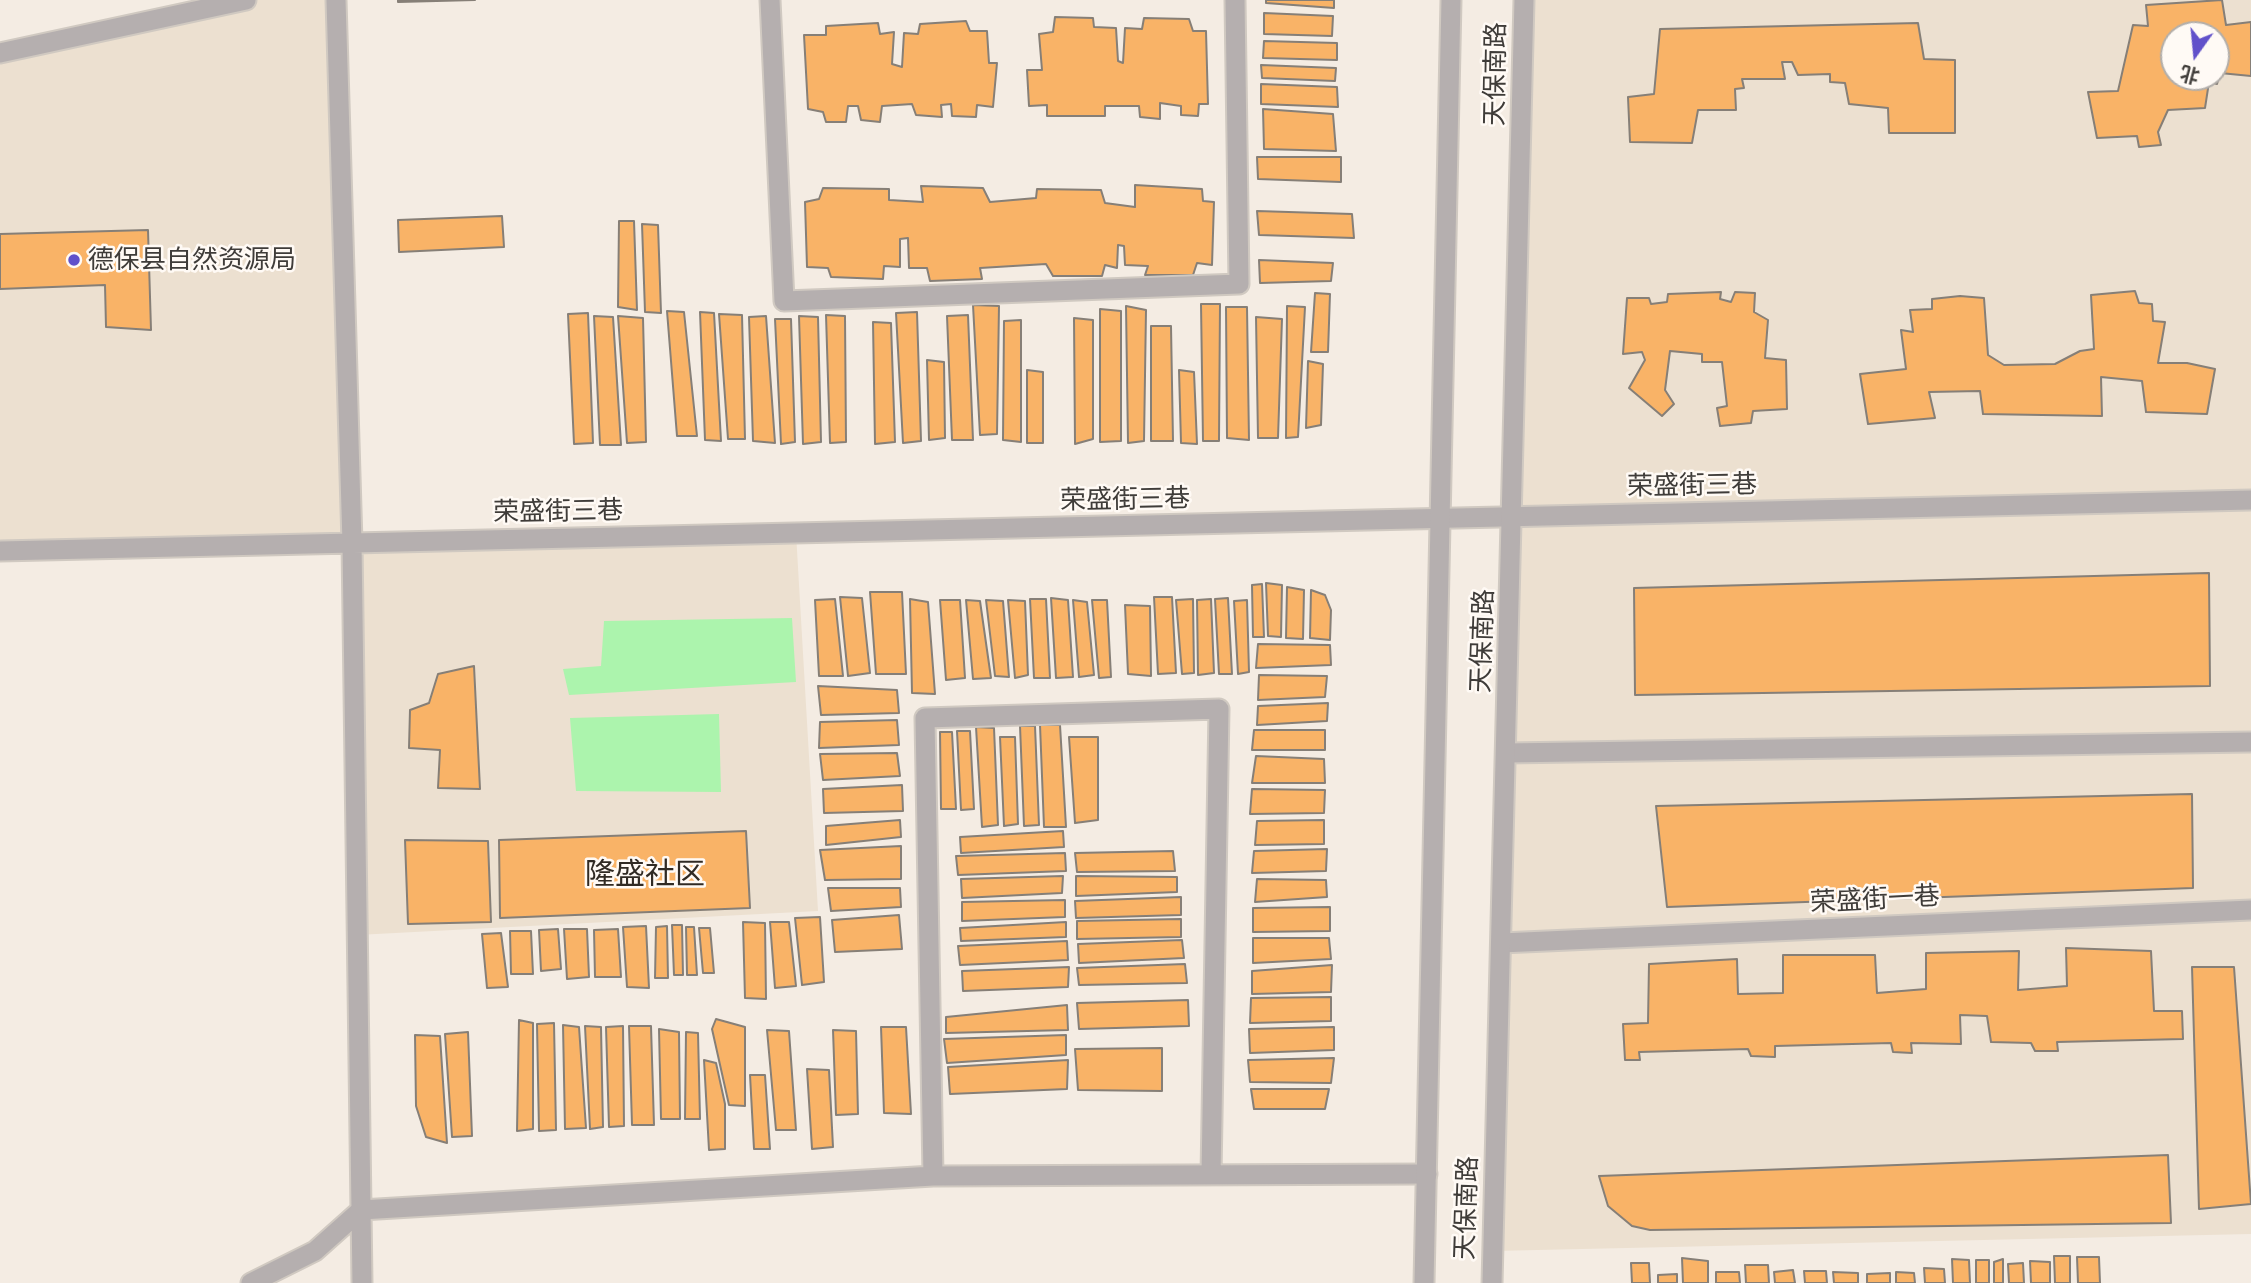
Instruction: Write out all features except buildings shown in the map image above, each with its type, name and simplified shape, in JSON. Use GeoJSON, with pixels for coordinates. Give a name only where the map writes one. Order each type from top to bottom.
{"type":"FeatureCollection","features":[{"type":"Feature","properties":{"kind":"street"},"geometry":{"type":"LineString","coordinates":[[0,53],[246,0]]}},
{"type":"Feature","properties":{"kind":"street"},"geometry":{"type":"LineString","coordinates":[[337,0],[352,543],[362,1283]]}},
{"type":"Feature","properties":{"kind":"street"},"geometry":{"type":"LineString","coordinates":[[770,0],[784,301],[1239,284],[1236,0]]}},
{"type":"Feature","properties":{"kind":"street","name":"天保南路"},"geometry":{"type":"LineString","coordinates":[[1424,1283],[1443,519],[1451,0]]}},
{"type":"Feature","properties":{"kind":"street","name":"天保南路"},"geometry":{"type":"LineString","coordinates":[[1492,1283],[1524,0]]}},
{"type":"Feature","properties":{"kind":"street","name":"荣盛街三巷"},"geometry":{"type":"LineString","coordinates":[[0,551],[2251,500]]}},
{"type":"Feature","properties":{"kind":"street"},"geometry":{"type":"LineString","coordinates":[[933,1176],[925,718],[1219,709],[1211,1175]]}},
{"type":"Feature","properties":{"kind":"street"},"geometry":{"type":"LineString","coordinates":[[1506,753],[2251,742]]}},
{"type":"Feature","properties":{"kind":"street","name":"荣盛街一巷"},"geometry":{"type":"LineString","coordinates":[[1501,943],[2251,910]]}},
{"type":"Feature","properties":{"kind":"street"},"geometry":{"type":"LineString","coordinates":[[251,1283],[315,1251],[361,1210],[933,1176],[1427,1174]]}},
{"type":"Feature","properties":{"kind":"shaded area"},"geometry":{"type":"Polygon","coordinates":[[[246,0],[336,0],[352,543],[796,533],[818,911],[357,935],[352,544],[0,551],[0,53],[246,0]]]}},
{"type":"Feature","properties":{"kind":"shaded area"},"geometry":{"type":"Polygon","coordinates":[[[1524,0],[2251,0],[2251,1234],[1493,1251],[1524,0]]]}},
{"type":"Feature","properties":{"kind":"green space"},"geometry":{"type":"Polygon","coordinates":[[[792,618],[796,682],[569,695],[563,669],[601,666],[604,621],[792,618]]]}},
{"type":"Feature","properties":{"kind":"green space"},"geometry":{"type":"Polygon","coordinates":[[[719,714],[721,792],[576,791],[570,718],[719,714]]]}},
{"type":"Feature","properties":{"kind":"place","name":"德保县自然资源局"},"geometry":{"type":"Point","coordinates":[74,260]}},
{"type":"Feature","properties":{"kind":"district","name":"隆盛社区"},"geometry":{"type":"Point","coordinates":[645,875]}}]}
